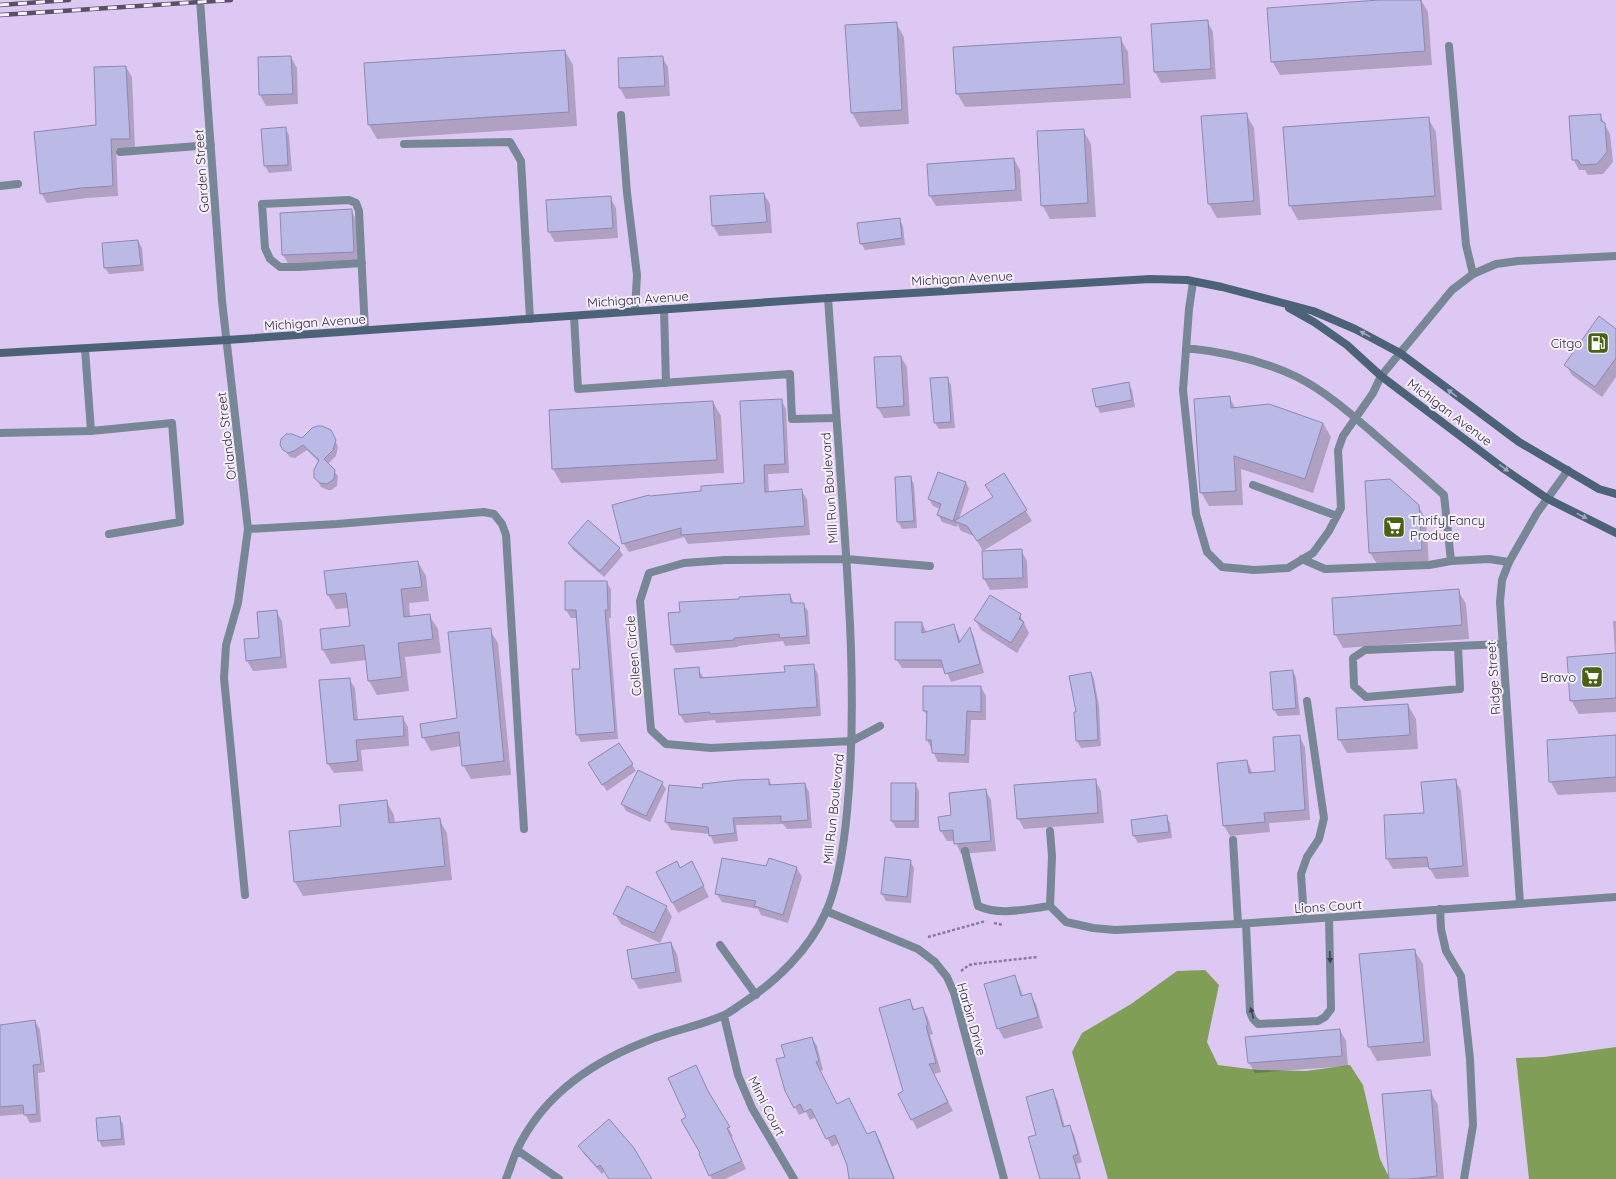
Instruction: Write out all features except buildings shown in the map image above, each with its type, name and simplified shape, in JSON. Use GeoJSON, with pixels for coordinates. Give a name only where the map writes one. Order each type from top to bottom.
{"type":"FeatureCollection","features":[{"type":"Feature","properties":{"kind":"main road","name":"Michigan Avenue"},"geometry":{"type":"LineString","coordinates":[[0,353],[227,340],[828,298],[1150,279],[1193,282],[1222,287],[1276,301],[1312,312],[1355,329],[1400,353],[1518,442],[1599,489],[1616,494]]}},
{"type":"Feature","properties":{"kind":"main road","name":"Michigan Avenue"},"geometry":{"type":"LineString","coordinates":[[1276,301],[1314,322],[1347,345],[1381,376],[1504,469],[1548,498],[1616,533]]}},
{"type":"Feature","properties":{"kind":"street","name":"Garden Street"},"geometry":{"type":"LineString","coordinates":[[200,0],[222,301],[227,340]]}},
{"type":"Feature","properties":{"kind":"street"},"geometry":{"type":"LineString","coordinates":[[1449,46],[1466,245],[1473,274]]}},
{"type":"Feature","properties":{"kind":"street"},"geometry":{"type":"LineString","coordinates":[[621,115],[627,194],[637,275],[635,311]]}},
{"type":"Feature","properties":{"kind":"street"},"geometry":{"type":"LineString","coordinates":[[404,144],[510,142],[521,161],[530,319]]}},
{"type":"Feature","properties":{"kind":"street"},"geometry":{"type":"LineString","coordinates":[[120,152],[211,145]]}},
{"type":"Feature","properties":{"kind":"street"},"geometry":{"type":"LineString","coordinates":[[0,186],[18,184]]}},
{"type":"Feature","properties":{"kind":"street"},"geometry":{"type":"LineString","coordinates":[[362,263],[280,267],[270,259],[265,248],[262,204],[349,200],[356,203],[359,211],[362,263],[365,330]]}},
{"type":"Feature","properties":{"kind":"street"},"geometry":{"type":"LineString","coordinates":[[1193,282],[1189,309],[1183,390],[1196,514],[1207,552],[1222,567],[1254,570],[1288,568],[1313,553],[1329,531],[1341,508],[1338,450],[1343,436],[1373,393],[1381,376],[1452,290],[1473,274],[1496,264],[1518,260],[1616,256]]}},
{"type":"Feature","properties":{"kind":"street","name":"Mill Run Boulevard"},"geometry":{"type":"LineString","coordinates":[[506,1179],[517,1150],[531,1126],[549,1103],[575,1078],[608,1058],[643,1042],[724,1016],[756,995],[779,976],[807,944],[826,911],[837,876],[844,838],[852,740],[846,559],[828,298]]}},
{"type":"Feature","properties":{"kind":"street"},"geometry":{"type":"LineString","coordinates":[[664,309],[666,382]]}},
{"type":"Feature","properties":{"kind":"street"},"geometry":{"type":"LineString","coordinates":[[574,316],[578,389],[790,374],[792,419],[836,418]]}},
{"type":"Feature","properties":{"kind":"street","name":"Orlando Street"},"geometry":{"type":"LineString","coordinates":[[227,340],[248,529],[238,603],[226,645],[224,678],[245,895]]}},
{"type":"Feature","properties":{"kind":"street"},"geometry":{"type":"LineString","coordinates":[[1186,348],[1243,357],[1274,368],[1298,378],[1323,393],[1355,418],[1444,495],[1451,561]]}},
{"type":"Feature","properties":{"kind":"street"},"geometry":{"type":"LineString","coordinates":[[85,349],[91,431]]}},
{"type":"Feature","properties":{"kind":"street"},"geometry":{"type":"LineString","coordinates":[[0,433],[91,431],[172,423],[180,522],[109,534]]}},
{"type":"Feature","properties":{"kind":"street","name":"Ridge Street"},"geometry":{"type":"LineString","coordinates":[[1520,903],[1500,602],[1502,580],[1509,562],[1537,513],[1568,470]]}},
{"type":"Feature","properties":{"kind":"street"},"geometry":{"type":"LineString","coordinates":[[1253,485],[1337,516]]}},
{"type":"Feature","properties":{"kind":"street"},"geometry":{"type":"LineString","coordinates":[[248,529],[337,524],[484,512],[494,514],[502,524],[506,535],[524,829]]}},
{"type":"Feature","properties":{"kind":"street"},"geometry":{"type":"LineString","coordinates":[[846,559],[930,566]]}},
{"type":"Feature","properties":{"kind":"street","name":"Colleen Circle"},"geometry":{"type":"LineString","coordinates":[[846,559],[725,560],[684,563],[649,573],[640,601],[651,730],[666,744],[711,748],[852,740]]}},
{"type":"Feature","properties":{"kind":"street"},"geometry":{"type":"LineString","coordinates":[[1302,559],[1325,569],[1430,566],[1451,561],[1489,559],[1509,562]]}},
{"type":"Feature","properties":{"kind":"street"},"geometry":{"type":"LineString","coordinates":[[1458,646],[1460,690],[1366,697],[1354,686],[1353,658],[1365,650],[1503,644]]}},
{"type":"Feature","properties":{"kind":"street"},"geometry":{"type":"LineString","coordinates":[[1304,919],[1301,874],[1308,857],[1319,839],[1324,818],[1308,701]]}},
{"type":"Feature","properties":{"kind":"street"},"geometry":{"type":"LineString","coordinates":[[852,740],[880,726]]}},
{"type":"Feature","properties":{"kind":"street"},"geometry":{"type":"LineString","coordinates":[[965,851],[978,906],[989,911],[1008,912],[1050,906],[1052,856],[1050,831]]}},
{"type":"Feature","properties":{"kind":"street"},"geometry":{"type":"LineString","coordinates":[[1233,840],[1250,1012],[1253,1019],[1258,1024],[1318,1021],[1325,1017],[1332,1009],[1328,918]]}},
{"type":"Feature","properties":{"kind":"street","name":"Lions Court"},"geometry":{"type":"LineString","coordinates":[[1050,906],[1066,922],[1093,928],[1115,930],[1242,924],[1616,897]]}},
{"type":"Feature","properties":{"kind":"street"},"geometry":{"type":"LineString","coordinates":[[1440,909],[1441,929],[1446,951],[1461,976],[1470,1059],[1473,1125],[1464,1179]]}},
{"type":"Feature","properties":{"kind":"street","name":"Harbin Drive"},"geometry":{"type":"LineString","coordinates":[[826,911],[918,949],[935,962],[948,977],[954,993],[1004,1179]]}},
{"type":"Feature","properties":{"kind":"street"},"geometry":{"type":"LineString","coordinates":[[720,946],[756,995]]}},
{"type":"Feature","properties":{"kind":"street","name":"Mimi Court"},"geometry":{"type":"LineString","coordinates":[[724,1016],[738,1075],[752,1108],[794,1179]]}},
{"type":"Feature","properties":{"kind":"street"},"geometry":{"type":"LineString","coordinates":[[517,1150],[560,1179]]}},
{"type":"Feature","properties":{"kind":"path"},"geometry":{"type":"LineString","coordinates":[[928,937],[987,921],[1003,926]]}},
{"type":"Feature","properties":{"kind":"path"},"geometry":{"type":"LineString","coordinates":[[961,971],[969,965],[974,964],[1037,957]]}},
{"type":"Feature","properties":{"kind":"green space"},"geometry":{"type":"Polygon","coordinates":[[[1205,970],[1219,985],[1207,1042],[1218,1065],[1258,1070],[1306,1071],[1350,1065],[1363,1085],[1380,1159],[1390,1179],[1108,1179],[1072,1052],[1082,1033],[1131,1004],[1177,971],[1205,970]]]}},
{"type":"Feature","properties":{"kind":"green space"},"geometry":{"type":"Polygon","coordinates":[[[1616,1047],[1616,1179],[1529,1179],[1516,1058],[1544,1057],[1616,1047]]]}},
{"type":"Feature","properties":{"kind":"railway"},"geometry":{"type":"LineString","coordinates":[[0,5],[69,0]]}},
{"type":"Feature","properties":{"kind":"railway"},"geometry":{"type":"LineString","coordinates":[[0,15],[231,0]]}},
{"type":"Feature","properties":{"kind":"place","name":"Citgo"},"geometry":{"type":"Point","coordinates":[1598,343]}},
{"type":"Feature","properties":{"kind":"place","name":"Thrify Fancy Produce"},"geometry":{"type":"Point","coordinates":[1394,527]}},
{"type":"Feature","properties":{"kind":"place","name":"Bravo"},"geometry":{"type":"Point","coordinates":[1592,677]}}]}
